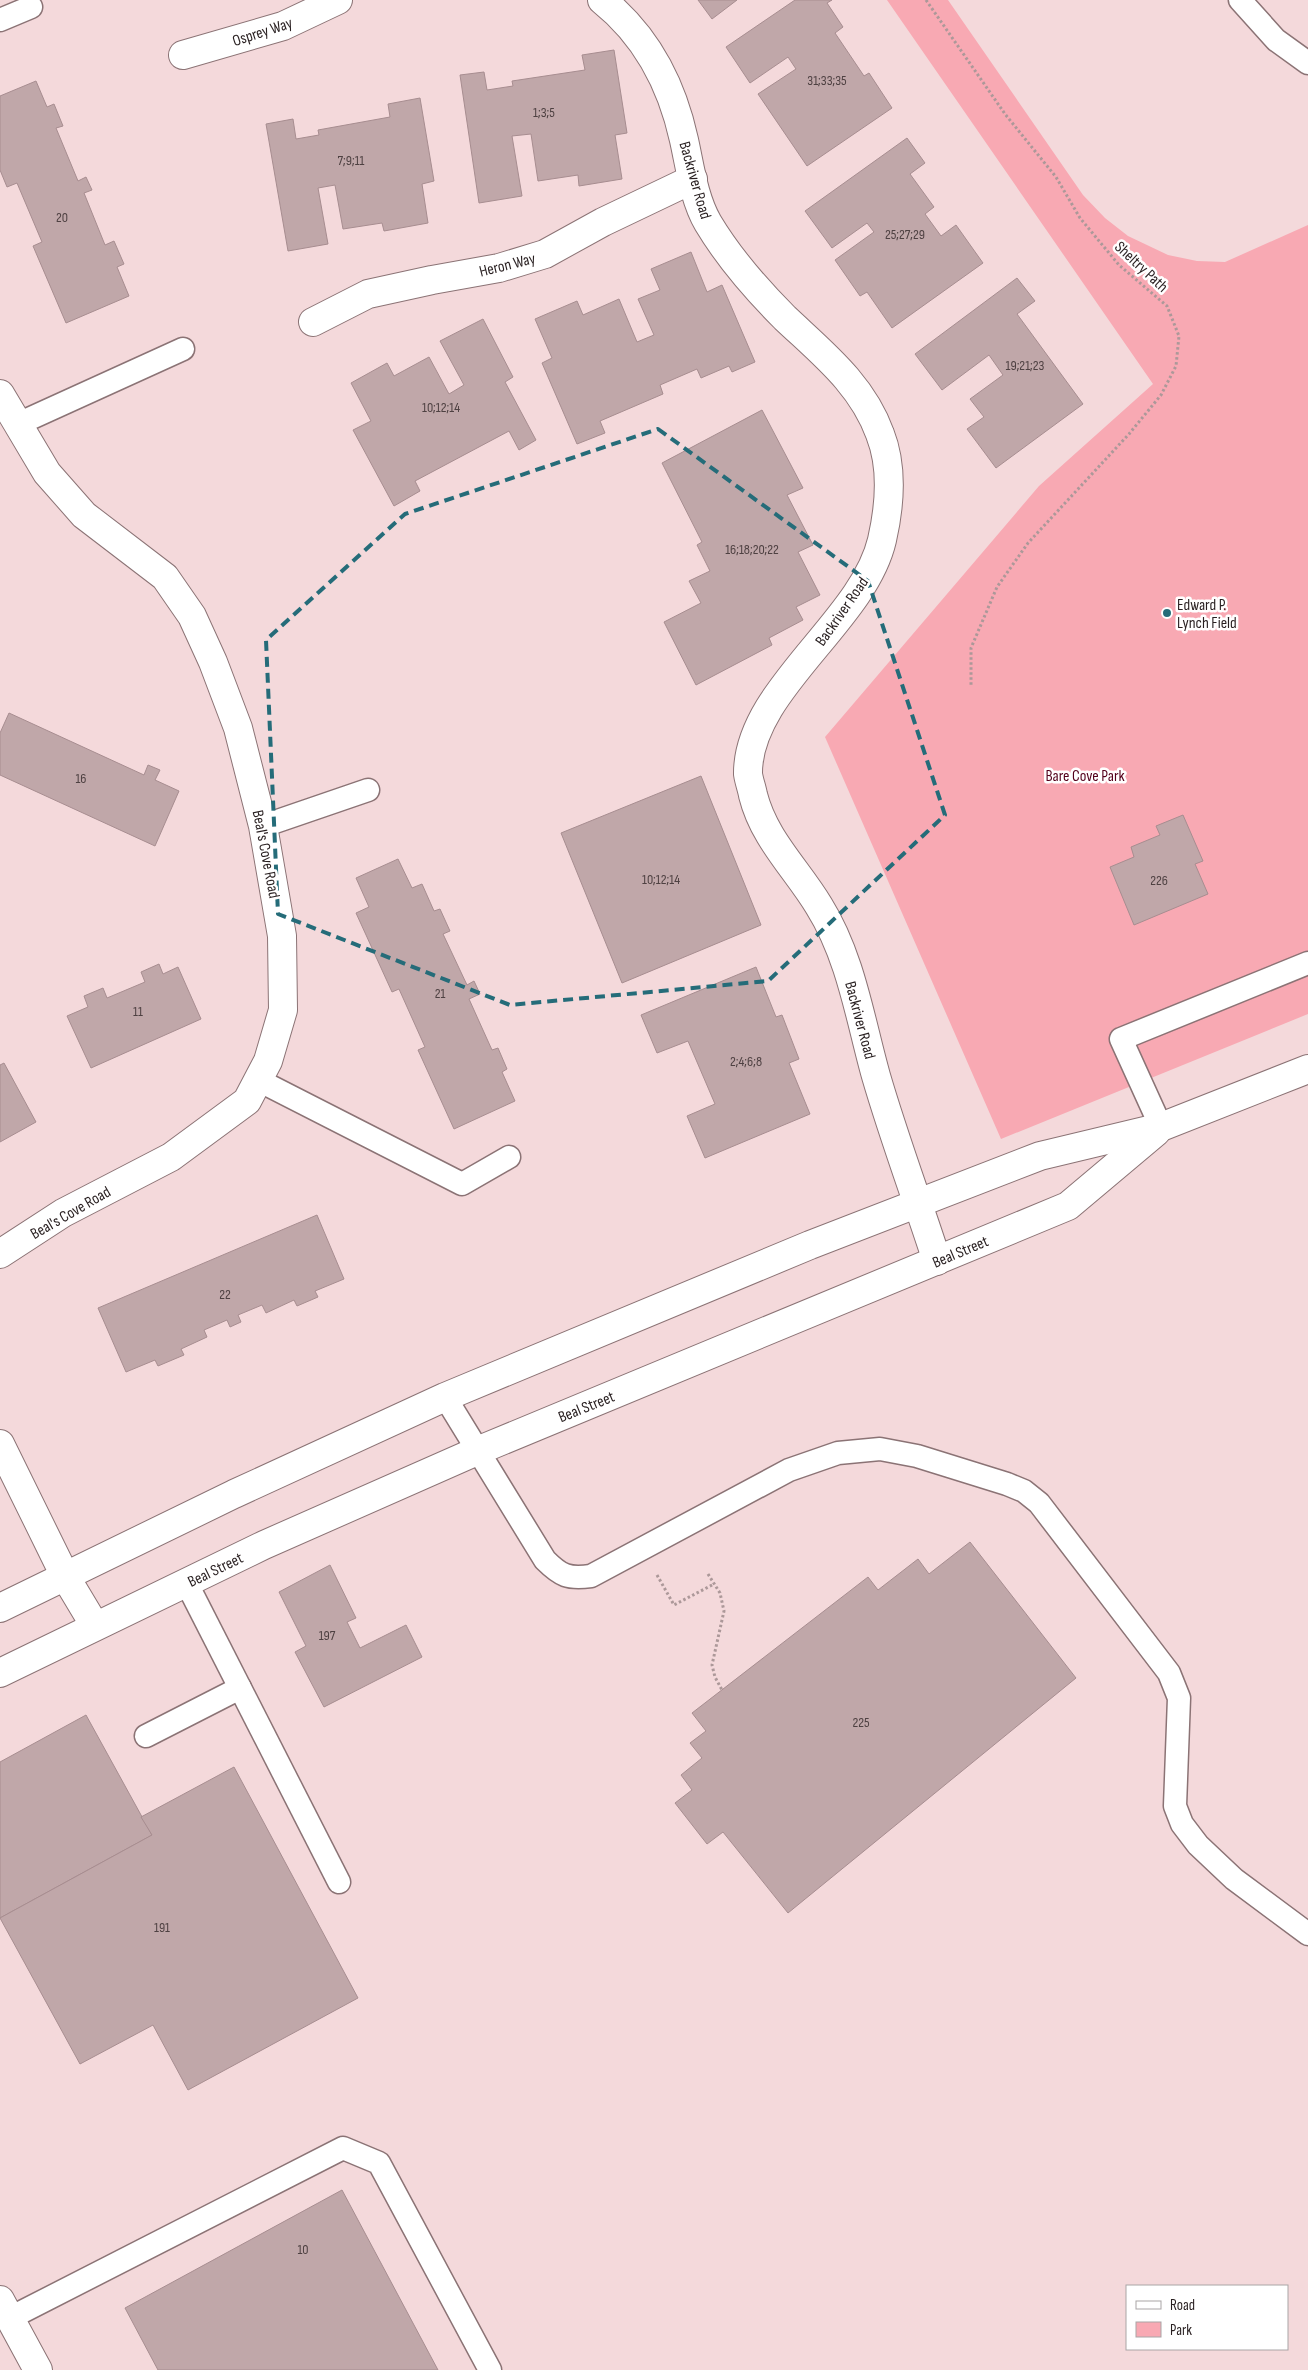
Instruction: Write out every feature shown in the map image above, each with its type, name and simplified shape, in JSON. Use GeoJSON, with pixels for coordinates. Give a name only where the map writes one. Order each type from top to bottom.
{"type":"FeatureCollection","features":[{"type":"Feature","properties":{"kind":"street","name":"Osprey Way"},"geometry":{"type":"LineString","coordinates":[[183,55],[284,26],[338,0]]}},
{"type":"Feature","properties":{"kind":"street","name":"Backriver Road"},"geometry":{"type":"LineString","coordinates":[[602,0],[640,36],[664,76],[680,120],[693,179],[705,218],[732,260],[784,316],[827,356],[862,396],[881,435],[890,485],[881,543],[864,584],[775,700],[754,735],[748,776],[758,813],[773,842],[818,904],[835,934],[855,994],[877,1078],[937,1261]]}},
{"type":"Feature","properties":{"kind":"street","name":"Heron Way"},"geometry":{"type":"LineString","coordinates":[[312,322],[368,294],[499,268],[545,254],[603,222],[693,179]]}},
{"type":"Feature","properties":{"kind":"street","name":"Beal's Cove Road"},"geometry":{"type":"LineString","coordinates":[[0,394],[47,473],[84,515],[165,577],[192,616],[213,662],[238,728],[263,826],[282,936],[283,1010],[268,1062],[247,1101],[171,1157],[63,1213],[0,1254]]}},
{"type":"Feature","properties":{"kind":"street","name":"Beal Street"},"geometry":{"type":"LineString","coordinates":[[0,1608],[242,1490],[445,1397],[810,1245],[1040,1156],[1161,1127],[1308,1069]]}},
{"type":"Feature","properties":{"kind":"street","name":"Beal Street"},"geometry":{"type":"LineString","coordinates":[[0,1673],[264,1545],[477,1451],[1068,1206],[1161,1127]]}},
{"type":"Feature","properties":{"kind":"street"},"geometry":{"type":"LineString","coordinates":[[0,1444],[65,1576],[95,1626]]}},
{"type":"Feature","properties":{"kind":"street"},"geometry":{"type":"LineString","coordinates":[[5,2309],[38,2370]]}},
{"type":"Feature","properties":{"kind":"lane"},"geometry":{"type":"LineString","coordinates":[[1240,0],[1276,40],[1308,62]]}},
{"type":"Feature","properties":{"kind":"lane"},"geometry":{"type":"LineString","coordinates":[[0,20],[32,6]]}},
{"type":"Feature","properties":{"kind":"lane"},"geometry":{"type":"LineString","coordinates":[[18,424],[184,349]]}},
{"type":"Feature","properties":{"kind":"lane"},"geometry":{"type":"LineString","coordinates":[[263,826],[368,790]]}},
{"type":"Feature","properties":{"kind":"lane"},"geometry":{"type":"LineString","coordinates":[[1161,1127],[1121,1039],[1308,963]]}},
{"type":"Feature","properties":{"kind":"lane"},"geometry":{"type":"LineString","coordinates":[[258,1080],[462,1184],[509,1157]]}},
{"type":"Feature","properties":{"kind":"lane"},"geometry":{"type":"LineString","coordinates":[[445,1397],[545,1560],[559,1573],[575,1578],[591,1576],[789,1470],[838,1453],[880,1449],[890,1450],[917,1456],[1024,1491],[1039,1503],[1170,1673],[1179,1698],[1175,1806],[1182,1824],[1198,1845],[1234,1879],[1308,1934]]}},
{"type":"Feature","properties":{"kind":"lane"},"geometry":{"type":"LineString","coordinates":[[186,1582],[339,1882]]}},
{"type":"Feature","properties":{"kind":"lane"},"geometry":{"type":"LineString","coordinates":[[146,1736],[240,1688]]}},
{"type":"Feature","properties":{"kind":"lane"},"geometry":{"type":"LineString","coordinates":[[5,2309],[343,2148],[378,2163],[490,2370]]}},
{"type":"Feature","properties":{"kind":"path","name":"Sheltry Path"},"geometry":{"type":"LineString","coordinates":[[926,0],[1004,114],[1056,177],[1080,218],[1119,265],[1167,306],[1179,336],[1176,366],[1161,395],[1128,434],[1028,543],[997,587],[971,648],[971,685]]}},
{"type":"Feature","properties":{"kind":"path"},"geometry":{"type":"LineString","coordinates":[[642,1549],[674,1605],[714,1584]]}},
{"type":"Feature","properties":{"kind":"path"},"geometry":{"type":"LineString","coordinates":[[708,1574],[720,1593],[724,1611],[712,1664],[715,1677],[722,1690]]}},
{"type":"Feature","properties":{"kind":"highlighted area"},"geometry":{"type":"Polygon","coordinates":[[[658,429],[868,581],[945,815],[768,981],[510,1005],[278,914],[266,640],[405,514],[658,429]]]}},
{"type":"Feature","properties":{"kind":"green space","name":"Bare Cove Park"},"geometry":{"type":"Polygon","coordinates":[[[887,0],[948,0],[1083,195],[1105,218],[1128,236],[1168,255],[1197,261],[1225,262],[1308,225],[1308,1014],[1001,1139],[825,737],[1039,486],[1153,384],[887,0]]]}},
{"type":"Feature","properties":{"kind":"building"},"geometry":{"type":"Polygon","coordinates":[[[698,0],[737,0],[712,19],[698,0]]]}},
{"type":"Feature","properties":{"kind":"building"},"geometry":{"type":"Polygon","coordinates":[[[795,0],[832,0],[827,3],[843,27],[835,33],[864,76],[869,73],[892,108],[807,166],[758,94],[796,69],[788,57],[750,83],[726,47],[795,0]]]}},
{"type":"Feature","properties":{"kind":"building"},"geometry":{"type":"Polygon","coordinates":[[[614,50],[627,133],[615,135],[622,179],[579,186],[578,175],[538,181],[531,134],[512,136],[522,196],[479,203],[460,75],[484,72],[487,90],[513,86],[512,81],[585,70],[582,55],[614,50]]]}},
{"type":"Feature","properties":{"kind":"building"},"geometry":{"type":"Polygon","coordinates":[[[36,81],[47,107],[54,104],[63,126],[56,128],[78,181],[86,177],[92,190],[84,193],[105,245],[114,241],[124,264],[117,267],[129,296],[66,323],[33,246],[42,242],[17,183],[7,187],[0,170],[0,96],[36,81]]]}},
{"type":"Feature","properties":{"kind":"building"},"geometry":{"type":"Polygon","coordinates":[[[420,98],[434,181],[422,184],[428,223],[384,231],[382,223],[343,229],[335,185],[318,188],[328,244],[288,251],[266,124],[293,119],[296,139],[319,135],[318,130],[390,117],[388,104],[420,98]]]}},
{"type":"Feature","properties":{"kind":"building"},"geometry":{"type":"Polygon","coordinates":[[[907,138],[925,163],[910,174],[934,207],[925,214],[941,236],[956,225],[983,263],[892,328],[867,292],[860,296],[835,260],[874,232],[867,223],[832,248],[805,211],[907,138]]]}},
{"type":"Feature","properties":{"kind":"building"},"geometry":{"type":"Polygon","coordinates":[[[691,252],[707,292],[722,285],[755,362],[732,372],[729,366],[701,378],[697,369],[660,385],[663,394],[600,421],[605,433],[577,444],[542,363],[552,358],[535,319],[577,301],[583,315],[619,299],[637,342],[654,335],[638,299],[660,290],[651,269],[691,252]]]}},
{"type":"Feature","properties":{"kind":"building"},"geometry":{"type":"Polygon","coordinates":[[[1017,278],[1035,301],[1017,314],[1083,404],[996,468],[967,429],[984,417],[970,399],[1003,375],[989,355],[942,390],[915,354],[1017,278]]]}},
{"type":"Feature","properties":{"kind":"building"},"geometry":{"type":"Polygon","coordinates":[[[483,319],[513,377],[505,382],[536,440],[519,450],[509,431],[415,481],[420,491],[394,506],[353,430],[371,421],[351,383],[387,363],[394,376],[429,357],[449,394],[464,385],[440,341],[483,319]]]}},
{"type":"Feature","properties":{"kind":"building"},"geometry":{"type":"Polygon","coordinates":[[[762,410],[803,488],[787,495],[813,545],[798,552],[820,595],[796,607],[803,620],[769,638],[772,645],[696,685],[664,622],[701,603],[689,581],[710,571],[697,545],[702,542],[662,463],[762,410]]]}},
{"type":"Feature","properties":{"kind":"building"},"geometry":{"type":"Polygon","coordinates":[[[9,713],[144,775],[148,765],[160,770],[155,780],[179,791],[155,846],[0,775],[0,733],[9,713]]]}},
{"type":"Feature","properties":{"kind":"building"},"geometry":{"type":"Polygon","coordinates":[[[701,776],[761,925],[622,983],[561,833],[701,776]]]}},
{"type":"Feature","properties":{"kind":"building"},"geometry":{"type":"Polygon","coordinates":[[[1183,815],[1203,861],[1195,864],[1208,894],[1134,925],[1110,867],[1134,857],[1131,847],[1160,835],[1156,826],[1183,815]]]}},
{"type":"Feature","properties":{"kind":"building"},"geometry":{"type":"Polygon","coordinates":[[[398,859],[412,888],[422,884],[434,911],[440,909],[450,931],[443,934],[467,985],[474,981],[480,994],[469,999],[492,1050],[498,1048],[507,1069],[502,1072],[515,1101],[454,1129],[418,1050],[425,1047],[399,989],[392,992],[356,913],[369,907],[356,878],[398,859]]]}},
{"type":"Feature","properties":{"kind":"building"},"geometry":{"type":"Polygon","coordinates":[[[159,964],[163,974],[178,967],[201,1019],[91,1068],[67,1016],[88,1007],[84,996],[103,988],[107,998],[145,982],[141,972],[159,964]]]}},
{"type":"Feature","properties":{"kind":"building"},"geometry":{"type":"Polygon","coordinates":[[[756,967],[776,1017],[782,1015],[799,1059],[789,1063],[810,1114],[705,1158],[687,1116],[715,1104],[688,1041],[657,1053],[641,1015],[756,967]]]}},
{"type":"Feature","properties":{"kind":"building"},"geometry":{"type":"Polygon","coordinates":[[[4,1063],[36,1122],[0,1142],[0,1065],[4,1063]]]}},
{"type":"Feature","properties":{"kind":"building"},"geometry":{"type":"Polygon","coordinates":[[[317,1215],[344,1279],[315,1291],[318,1297],[297,1306],[294,1300],[266,1313],[262,1305],[238,1315],[241,1322],[230,1327],[227,1320],[204,1330],[207,1337],[181,1349],[184,1355],[158,1366],[155,1360],[126,1372],[98,1308],[317,1215]]]}},
{"type":"Feature","properties":{"kind":"building"},"geometry":{"type":"Polygon","coordinates":[[[970,1542],[1076,1678],[788,1913],[723,1832],[707,1844],[675,1803],[692,1790],[681,1775],[702,1758],[690,1743],[706,1731],[692,1713],[868,1577],[878,1590],[918,1559],[929,1574],[970,1542]]]}},
{"type":"Feature","properties":{"kind":"building"},"geometry":{"type":"Polygon","coordinates":[[[330,1565],[356,1618],[347,1622],[360,1648],[406,1625],[422,1657],[324,1707],[295,1652],[306,1646],[279,1592],[330,1565]]]}},
{"type":"Feature","properties":{"kind":"building"},"geometry":{"type":"Polygon","coordinates":[[[86,1715],[152,1835],[0,1918],[0,1762],[86,1715]]]}},
{"type":"Feature","properties":{"kind":"building"},"geometry":{"type":"Polygon","coordinates":[[[234,1767],[358,1998],[188,2090],[153,2025],[80,2064],[0,1918],[152,1835],[141,1817],[234,1767]]]}},
{"type":"Feature","properties":{"kind":"building"},"geometry":{"type":"Polygon","coordinates":[[[342,2190],[438,2370],[158,2370],[125,2308],[342,2190]]]}},
{"type":"Feature","properties":{"kind":"place","name":"Edward P. Lynch Field"},"geometry":{"type":"Point","coordinates":[1167,613]}}]}
